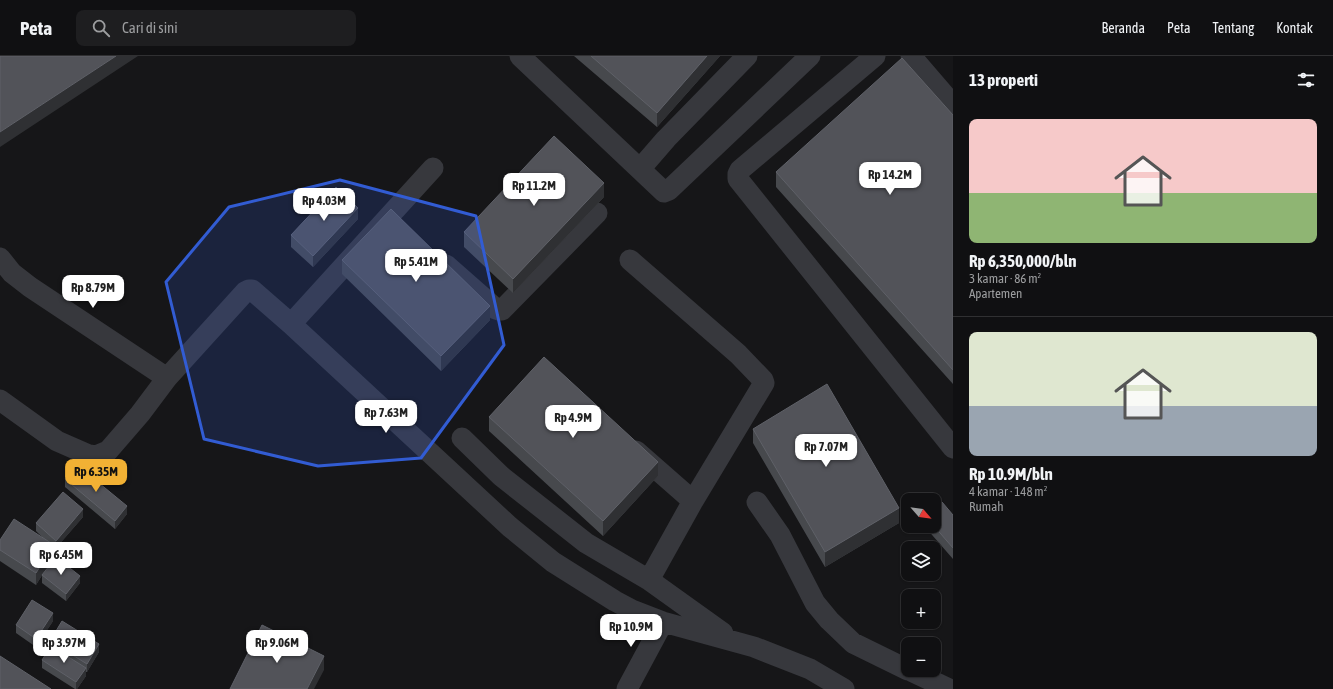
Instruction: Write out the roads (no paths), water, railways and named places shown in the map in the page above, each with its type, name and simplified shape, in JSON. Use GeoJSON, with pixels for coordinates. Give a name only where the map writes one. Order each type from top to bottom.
{"type":"FeatureCollection","features":[{"type":"Feature","properties":{"kind":"street"},"geometry":{"type":"LineString","coordinates":[[520,56],[664,192],[669,190],[810,56]]}},
{"type":"Feature","properties":{"kind":"street"},"geometry":{"type":"LineString","coordinates":[[640,169],[666,139],[747,56]]}},
{"type":"Feature","properties":{"kind":"street"},"geometry":{"type":"LineString","coordinates":[[875,56],[740,170],[738,179],[953,448]]}},
{"type":"Feature","properties":{"kind":"street"},"geometry":{"type":"LineString","coordinates":[[911,56],[953,106]]}},
{"type":"Feature","properties":{"kind":"street"},"geometry":{"type":"LineString","coordinates":[[291,324],[313,300],[396,221],[433,168]]}},
{"type":"Feature","properties":{"kind":"street"},"geometry":{"type":"LineString","coordinates":[[431,252],[496,309],[502,310],[598,212]]}},
{"type":"Feature","properties":{"kind":"street"},"geometry":{"type":"LineString","coordinates":[[0,258],[12,273],[30,287],[167,378]]}},
{"type":"Feature","properties":{"kind":"street"},"geometry":{"type":"LineString","coordinates":[[630,260],[738,354],[763,380],[764,383],[693,501],[650,580]]}},
{"type":"Feature","properties":{"kind":"street"},"geometry":{"type":"LineString","coordinates":[[0,400],[57,441],[89,455],[96,456],[108,451],[140,414],[167,378],[245,292],[252,290],[291,324],[510,527],[553,562],[616,602],[632,610],[663,622],[754,647],[810,669],[844,689]]}},
{"type":"Feature","properties":{"kind":"street"},"geometry":{"type":"LineString","coordinates":[[462,438],[502,476],[586,543],[650,580],[733,640]]}},
{"type":"Feature","properties":{"kind":"street"},"geometry":{"type":"LineString","coordinates":[[623,440],[693,501]]}},
{"type":"Feature","properties":{"kind":"street"},"geometry":{"type":"LineString","coordinates":[[757,502],[780,535],[815,603],[829,620],[853,643],[901,667]]}},
{"type":"Feature","properties":{"kind":"street"},"geometry":{"type":"LineString","coordinates":[[627,689],[663,622]]}},
{"type":"Feature","properties":{"kind":"street"},"geometry":{"type":"LineString","coordinates":[[923,677],[948,689]]}}]}
